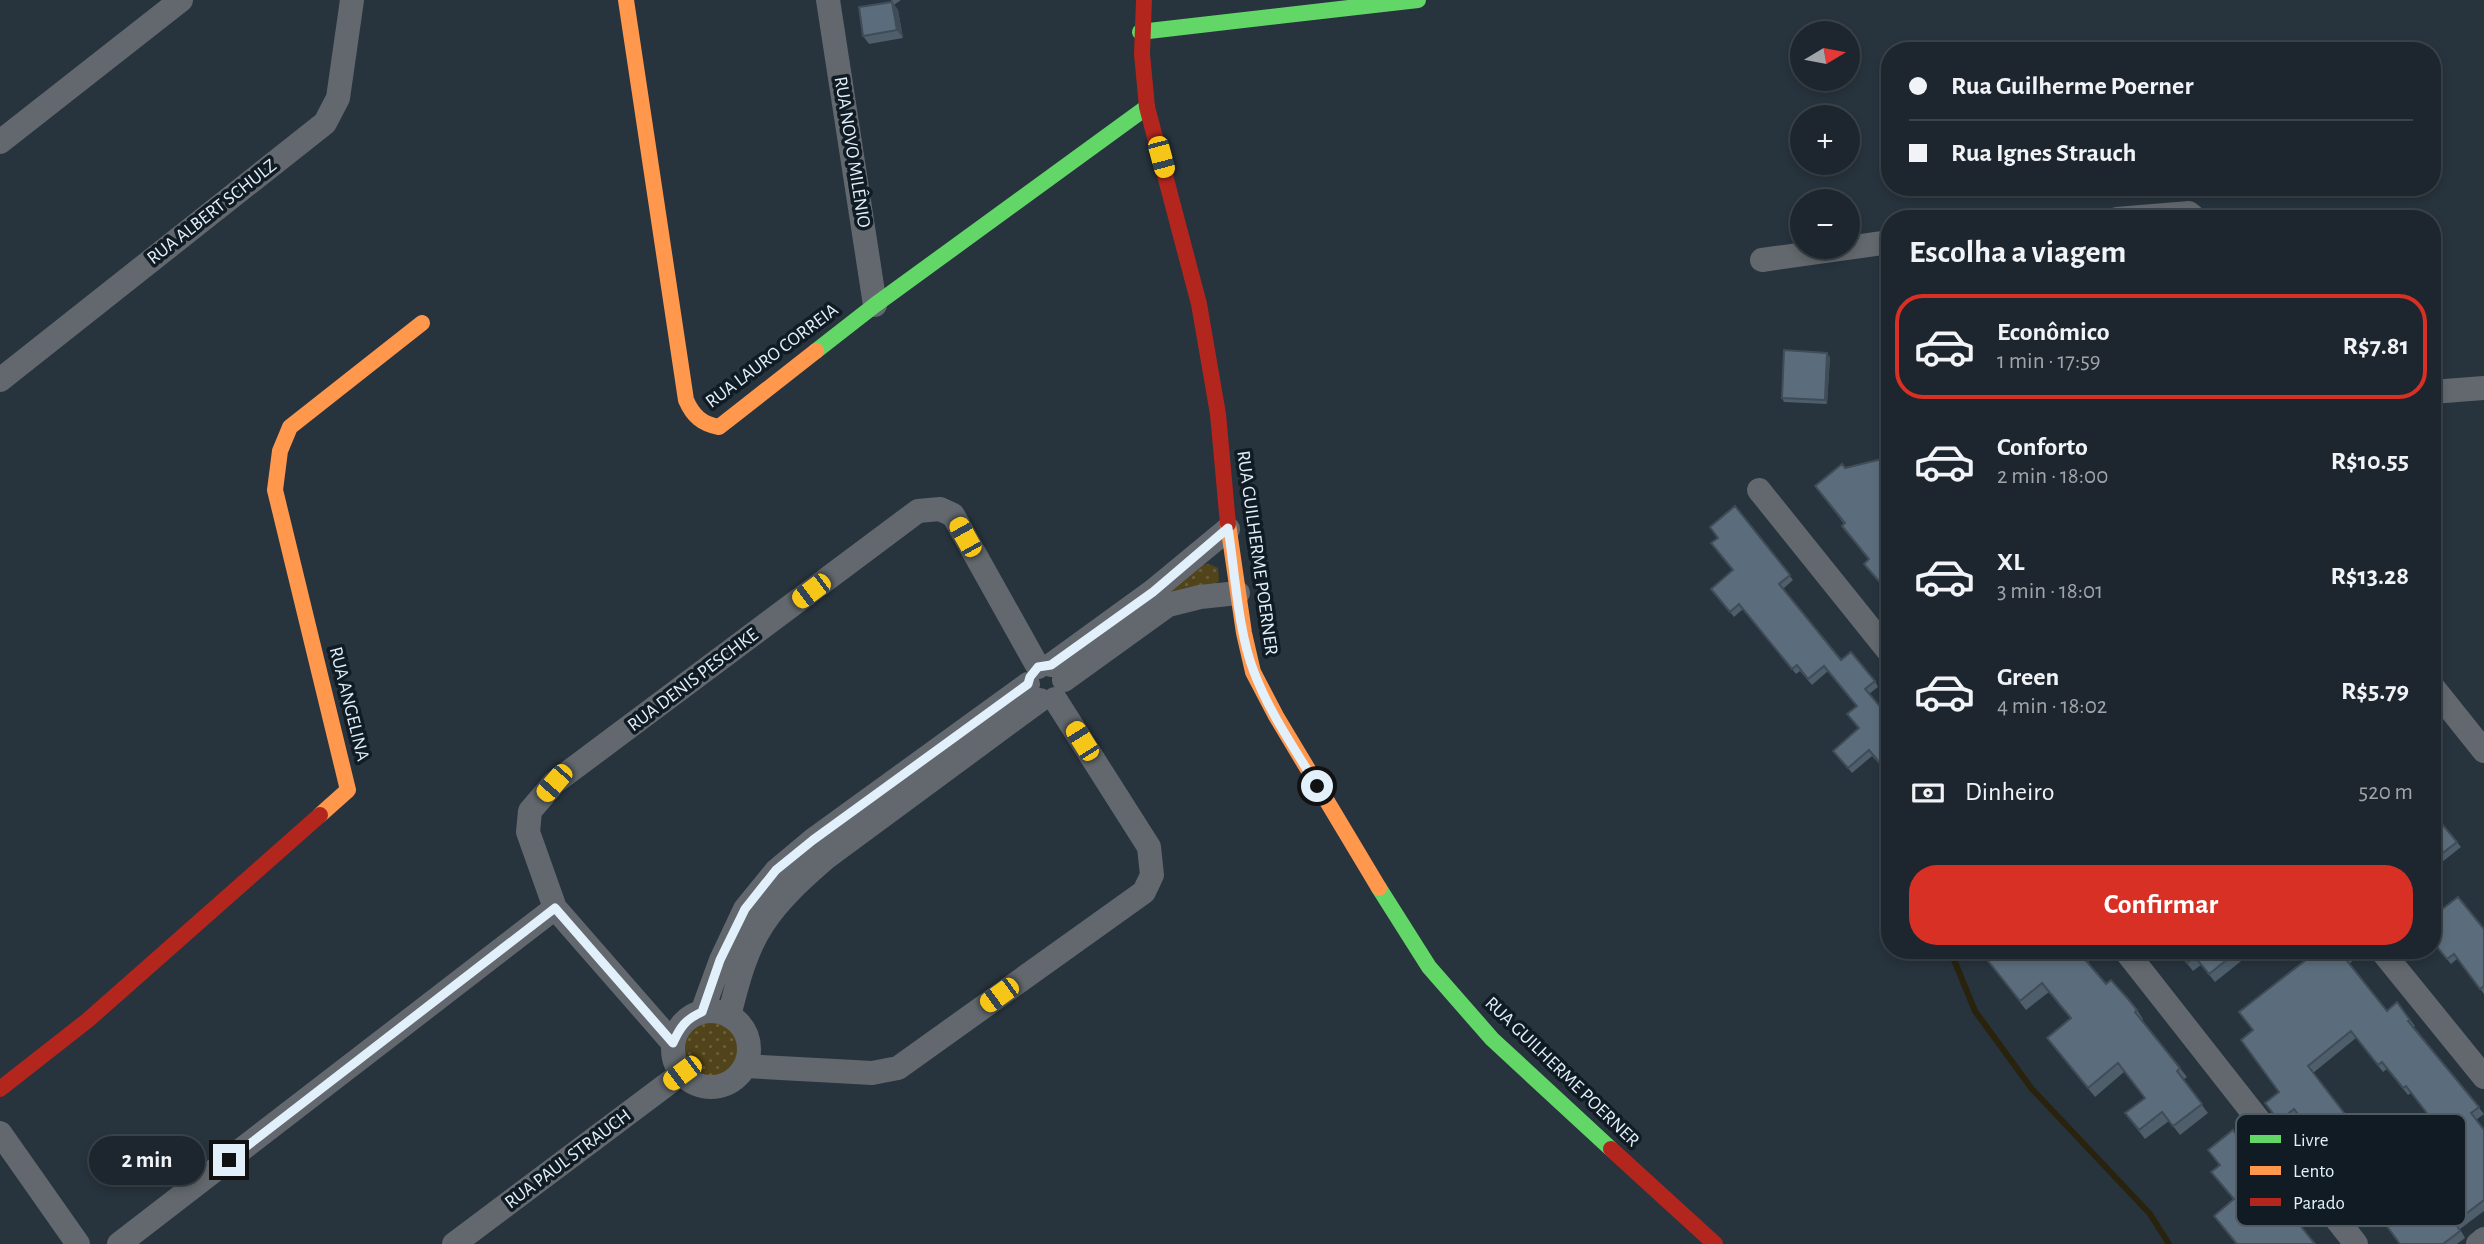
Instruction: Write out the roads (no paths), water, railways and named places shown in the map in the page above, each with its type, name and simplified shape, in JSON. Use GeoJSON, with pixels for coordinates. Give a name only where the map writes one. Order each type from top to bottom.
{"type":"FeatureCollection","features":[{"type":"Feature","properties":{"kind":"street"},"geometry":{"type":"LineString","coordinates":[[0,142],[181,0]]}},
{"type":"Feature","properties":{"kind":"street","name":"RUA ALBERT SCHULZ"},"geometry":{"type":"LineString","coordinates":[[0,380],[324,123],[338,98],[352,0]]}},
{"type":"Feature","properties":{"kind":"street","name":"RUA LAURO CORREIA"},"geometry":{"type":"LineString","coordinates":[[626,0],[687,400],[692,415],[704,424],[719,427],[875,305],[1147,107]]}},
{"type":"Feature","properties":{"kind":"street","name":"RUA NOVO MILÊNIO"},"geometry":{"type":"LineString","coordinates":[[828,0],[875,305]]}},
{"type":"Feature","properties":{"kind":"street","name":"RUA GUILHERME POERNER"},"geometry":{"type":"LineString","coordinates":[[1144,0],[1140,32],[1147,107],[1199,304],[1218,414],[1228,528],[1244,633],[1253,671],[1276,716],[1429,967],[1492,1039],[1715,1244]]}},
{"type":"Feature","properties":{"kind":"street"},"geometry":{"type":"LineString","coordinates":[[1140,32],[1418,0]]}},
{"type":"Feature","properties":{"kind":"street"},"geometry":{"type":"LineString","coordinates":[[1762,260],[1881,243]]}},
{"type":"Feature","properties":{"kind":"street","name":"RUA ANGELINA"},"geometry":{"type":"LineString","coordinates":[[0,1089],[88,1020],[348,790],[275,490],[280,451],[290,427],[422,323]]}},
{"type":"Feature","properties":{"kind":"street"},"geometry":{"type":"LineString","coordinates":[[2441,391],[2484,388]]}},
{"type":"Feature","properties":{"kind":"street"},"geometry":{"type":"LineString","coordinates":[[1759,490],[1881,642]]}},
{"type":"Feature","properties":{"kind":"street","name":"RUA DENIS PESCHKE"},"geometry":{"type":"LineString","coordinates":[[673,1043],[555,908],[528,832],[530,811],[554,783],[918,511],[940,509],[953,515],[1046,682]]}},
{"type":"Feature","properties":{"kind":"street"},"geometry":{"type":"LineString","coordinates":[[729,1016],[741,970],[762,925],[798,882],[1046,682],[1228,528]]}},
{"type":"Feature","properties":{"kind":"street"},"geometry":{"type":"LineString","coordinates":[[702,1012],[720,960],[745,909],[776,870],[813,840],[1046,682],[1168,605],[1200,597],[1238,593]]}},
{"type":"Feature","properties":{"kind":"street"},"geometry":{"type":"LineString","coordinates":[[745,1066],[872,1073],[898,1068],[1144,892],[1152,875],[1149,848],[1046,682]]}},
{"type":"Feature","properties":{"kind":"street"},"geometry":{"type":"LineString","coordinates":[[2441,697],[2484,751]]}},
{"type":"Feature","properties":{"kind":"street"},"geometry":{"type":"LineString","coordinates":[[119,1244],[555,908]]}},
{"type":"Feature","properties":{"kind":"street"},"geometry":{"type":"LineString","coordinates":[[2132,959],[2254,1114]]}},
{"type":"Feature","properties":{"kind":"street"},"geometry":{"type":"LineString","coordinates":[[2388,959],[2484,1077]]}},
{"type":"Feature","properties":{"kind":"street"},"geometry":{"type":"LineString","coordinates":[[716,1011],[729,1016],[740,1025],[747,1037],[749,1052],[745,1066],[736,1078],[723,1085],[709,1087],[694,1083],[682,1073],[674,1059],[673,1043],[679,1028],[689,1018],[702,1012],[716,1011]]}},
{"type":"Feature","properties":{"kind":"street","name":"RUA PAUL STRAUCH"},"geometry":{"type":"LineString","coordinates":[[454,1244],[682,1073]]}},
{"type":"Feature","properties":{"kind":"street"},"geometry":{"type":"LineString","coordinates":[[0,1133],[78,1244]]}},
{"type":"Feature","properties":{"kind":"street"},"geometry":{"type":"LineString","coordinates":[[2342,1226],[2356,1244]]}},
{"type":"Feature","properties":{"kind":"street"},"geometry":{"type":"LineString","coordinates":[[2478,1244],[2484,1239]]}},
{"type":"Feature","properties":{"kind":"waterway"},"geometry":{"type":"LineString","coordinates":[[1954,959],[1975,1011],[2032,1089],[2150,1214],[2169,1244]]}}]}
